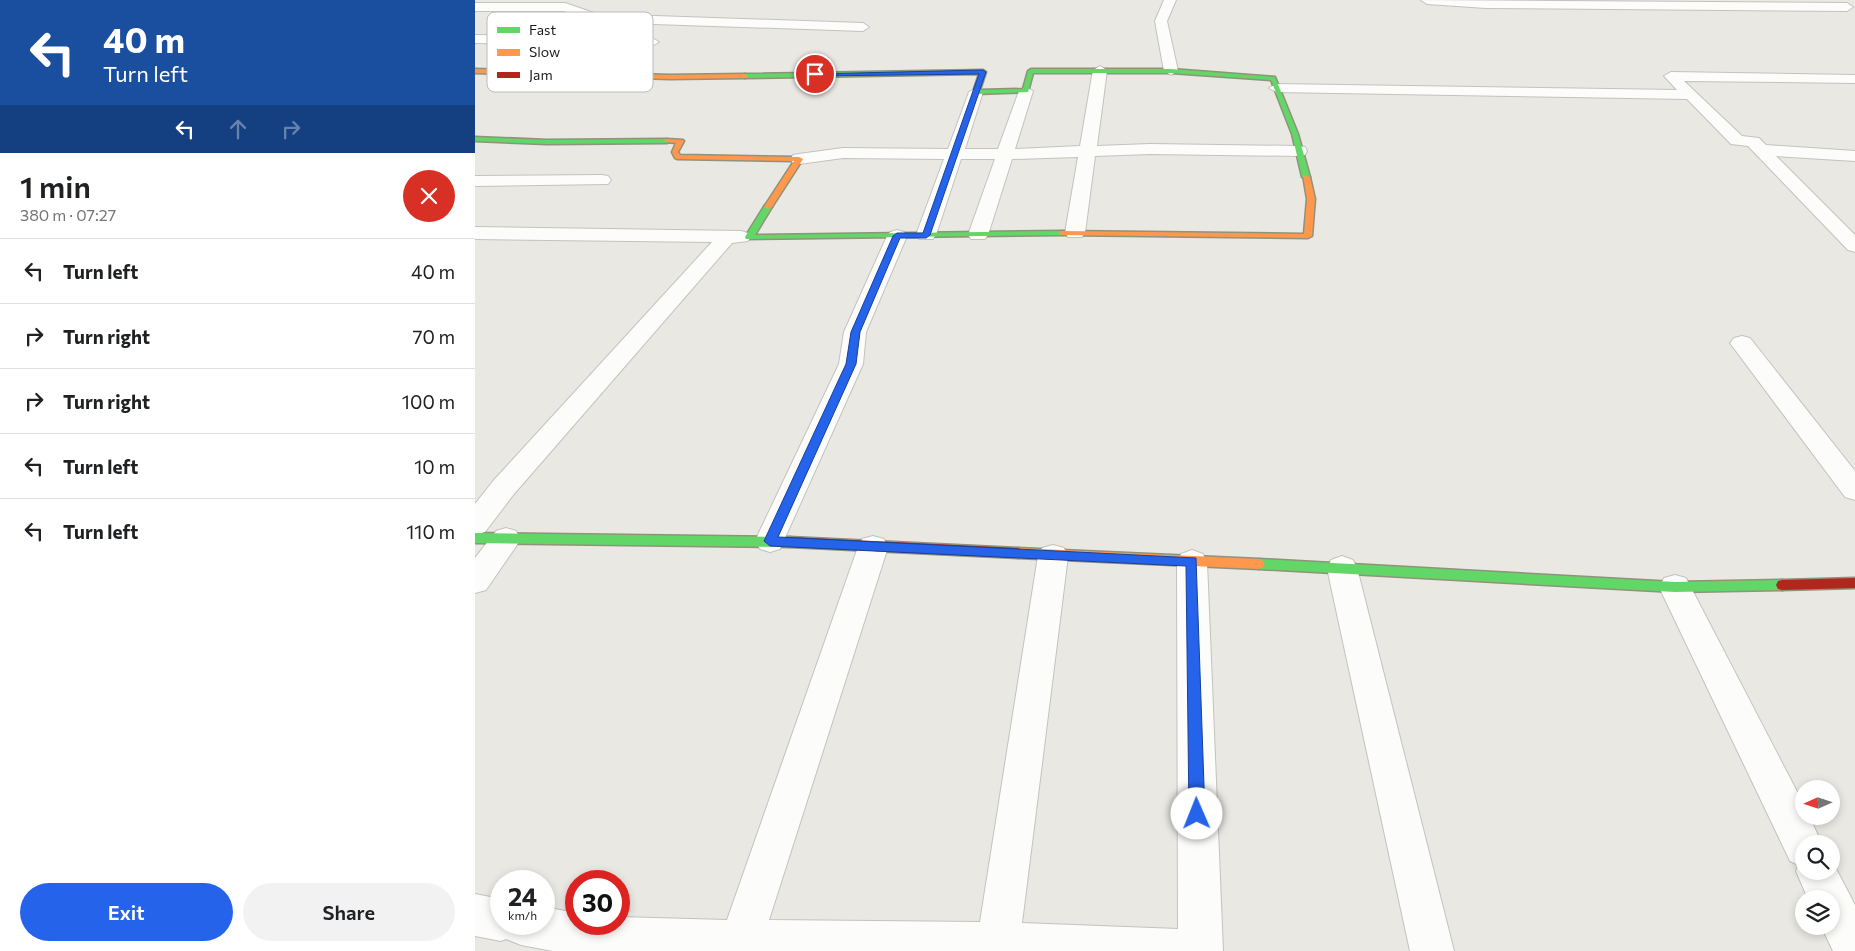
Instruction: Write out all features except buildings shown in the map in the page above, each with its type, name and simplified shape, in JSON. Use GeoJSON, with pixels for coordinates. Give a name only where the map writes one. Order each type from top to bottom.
{"type":"FeatureCollection","features":[{"type":"Feature","properties":{"kind":"street"},"geometry":{"type":"LineString","coordinates":[[1170,0],[1161,20],[1171,71]]}},
{"type":"Feature","properties":{"kind":"street"},"geometry":{"type":"LineString","coordinates":[[1427,0],[1486,4],[1682,3],[1851,9]]}},
{"type":"Feature","properties":{"kind":"street"},"geometry":{"type":"LineString","coordinates":[[1833,0],[1851,9]]}},
{"type":"Feature","properties":{"kind":"street"},"geometry":{"type":"LineString","coordinates":[[475,7],[565,7],[579,12]]}},
{"type":"Feature","properties":{"kind":"street"},"geometry":{"type":"LineString","coordinates":[[653,20],[863,27]]}},
{"type":"Feature","properties":{"kind":"street"},"geometry":{"type":"LineString","coordinates":[[1075,233],[1100,70]]}},
{"type":"Feature","properties":{"kind":"street"},"geometry":{"type":"LineString","coordinates":[[475,233],[749,237],[897,236],[926,235],[978,235],[1075,233],[1308,236],[1311,199],[1295,134],[1273,78],[1171,71],[1031,71],[978,235]]}},
{"type":"Feature","properties":{"kind":"street"},"geometry":{"type":"LineString","coordinates":[[653,76],[983,72],[926,235]]}},
{"type":"Feature","properties":{"kind":"street"},"geometry":{"type":"LineString","coordinates":[[1855,79],[1671,76],[1737,140],[1753,142],[1855,246]]}},
{"type":"Feature","properties":{"kind":"street"},"geometry":{"type":"LineString","coordinates":[[1276,88],[1690,95]]}},
{"type":"Feature","properties":{"kind":"street"},"geometry":{"type":"LineString","coordinates":[[976,92],[1026,91]]}},
{"type":"Feature","properties":{"kind":"street"},"geometry":{"type":"LineString","coordinates":[[475,139],[547,142],[681,141],[675,152],[677,158],[799,159],[843,154],[1005,154],[1150,149],[1299,151]]}},
{"type":"Feature","properties":{"kind":"street"},"geometry":{"type":"LineString","coordinates":[[1761,150],[1855,156]]}},
{"type":"Feature","properties":{"kind":"street"},"geometry":{"type":"LineString","coordinates":[[749,237],[799,159]]}},
{"type":"Feature","properties":{"kind":"street"},"geometry":{"type":"LineString","coordinates":[[475,181],[602,180]]}},
{"type":"Feature","properties":{"kind":"street"},"geometry":{"type":"LineString","coordinates":[[770,541],[851,364],[855,332],[897,236]]}},
{"type":"Feature","properties":{"kind":"street"},"geometry":{"type":"LineString","coordinates":[[475,524],[504,488],[723,242]]}},
{"type":"Feature","properties":{"kind":"street"},"geometry":{"type":"LineString","coordinates":[[1742,343],[1855,490]]}},
{"type":"Feature","properties":{"kind":"street"},"geometry":{"type":"LineString","coordinates":[[475,538],[770,541],[1053,556],[1342,568],[1675,587],[1855,583]]}},
{"type":"Feature","properties":{"kind":"street"},"geometry":{"type":"LineString","coordinates":[[475,581],[506,539]]}},
{"type":"Feature","properties":{"kind":"street"},"geometry":{"type":"LineString","coordinates":[[739,946],[873,547]]}},
{"type":"Feature","properties":{"kind":"street"},"geometry":{"type":"LineString","coordinates":[[998,947],[1053,556]]}},
{"type":"Feature","properties":{"kind":"street"},"geometry":{"type":"LineString","coordinates":[[555,930],[593,937],[739,946],[998,947],[1200,951],[1192,562]]}},
{"type":"Feature","properties":{"kind":"street"},"geometry":{"type":"LineString","coordinates":[[1342,568],[1432,951]]}},
{"type":"Feature","properties":{"kind":"street"},"geometry":{"type":"LineString","coordinates":[[1675,587],[1798,835]]}},
{"type":"Feature","properties":{"kind":"street"},"geometry":{"type":"LineString","coordinates":[[475,915],[490,918]]}},
{"type":"Feature","properties":{"kind":"street"},"geometry":{"type":"LineString","coordinates":[[1840,920],[1855,950]]}},
{"type":"Feature","properties":{"kind":"traffic: fast"},"geometry":{"type":"LineString","coordinates":[[745,76],[983,72],[976,92],[1026,91],[1031,71],[1171,71],[1273,78],[1295,134],[1306,177]]}},
{"type":"Feature","properties":{"kind":"traffic: fast"},"geometry":{"type":"LineString","coordinates":[[475,139],[547,142],[667,141]]}},
{"type":"Feature","properties":{"kind":"traffic: fast"},"geometry":{"type":"LineString","coordinates":[[768,207],[749,237],[1062,233]]}},
{"type":"Feature","properties":{"kind":"traffic: fast"},"geometry":{"type":"LineString","coordinates":[[475,538],[790,542]]}},
{"type":"Feature","properties":{"kind":"traffic: fast"},"geometry":{"type":"LineString","coordinates":[[1259,564],[1675,587],[1782,585]]}},
{"type":"Feature","properties":{"kind":"traffic: slow"},"geometry":{"type":"LineString","coordinates":[[475,71],[487,71]]}},
{"type":"Feature","properties":{"kind":"traffic: slow"},"geometry":{"type":"LineString","coordinates":[[653,76],[745,76]]}},
{"type":"Feature","properties":{"kind":"traffic: slow"},"geometry":{"type":"LineString","coordinates":[[667,141],[681,141],[675,152],[677,157],[799,159],[768,207]]}},
{"type":"Feature","properties":{"kind":"traffic: slow"},"geometry":{"type":"LineString","coordinates":[[1062,233],[1308,236],[1311,199],[1306,177]]}},
{"type":"Feature","properties":{"kind":"traffic: slow"},"geometry":{"type":"LineString","coordinates":[[1018,553],[1259,564]]}},
{"type":"Feature","properties":{"kind":"traffic: jam"},"geometry":{"type":"LineString","coordinates":[[790,542],[1018,553]]}},
{"type":"Feature","properties":{"kind":"traffic: jam"},"geometry":{"type":"LineString","coordinates":[[1782,585],[1855,583]]}},
{"type":"Feature","properties":{"kind":"route"},"geometry":{"type":"LineString","coordinates":[[815,74],[983,72],[926,235],[897,236],[855,332],[851,364],[770,541],[1192,562],[1197,814]]}}]}
